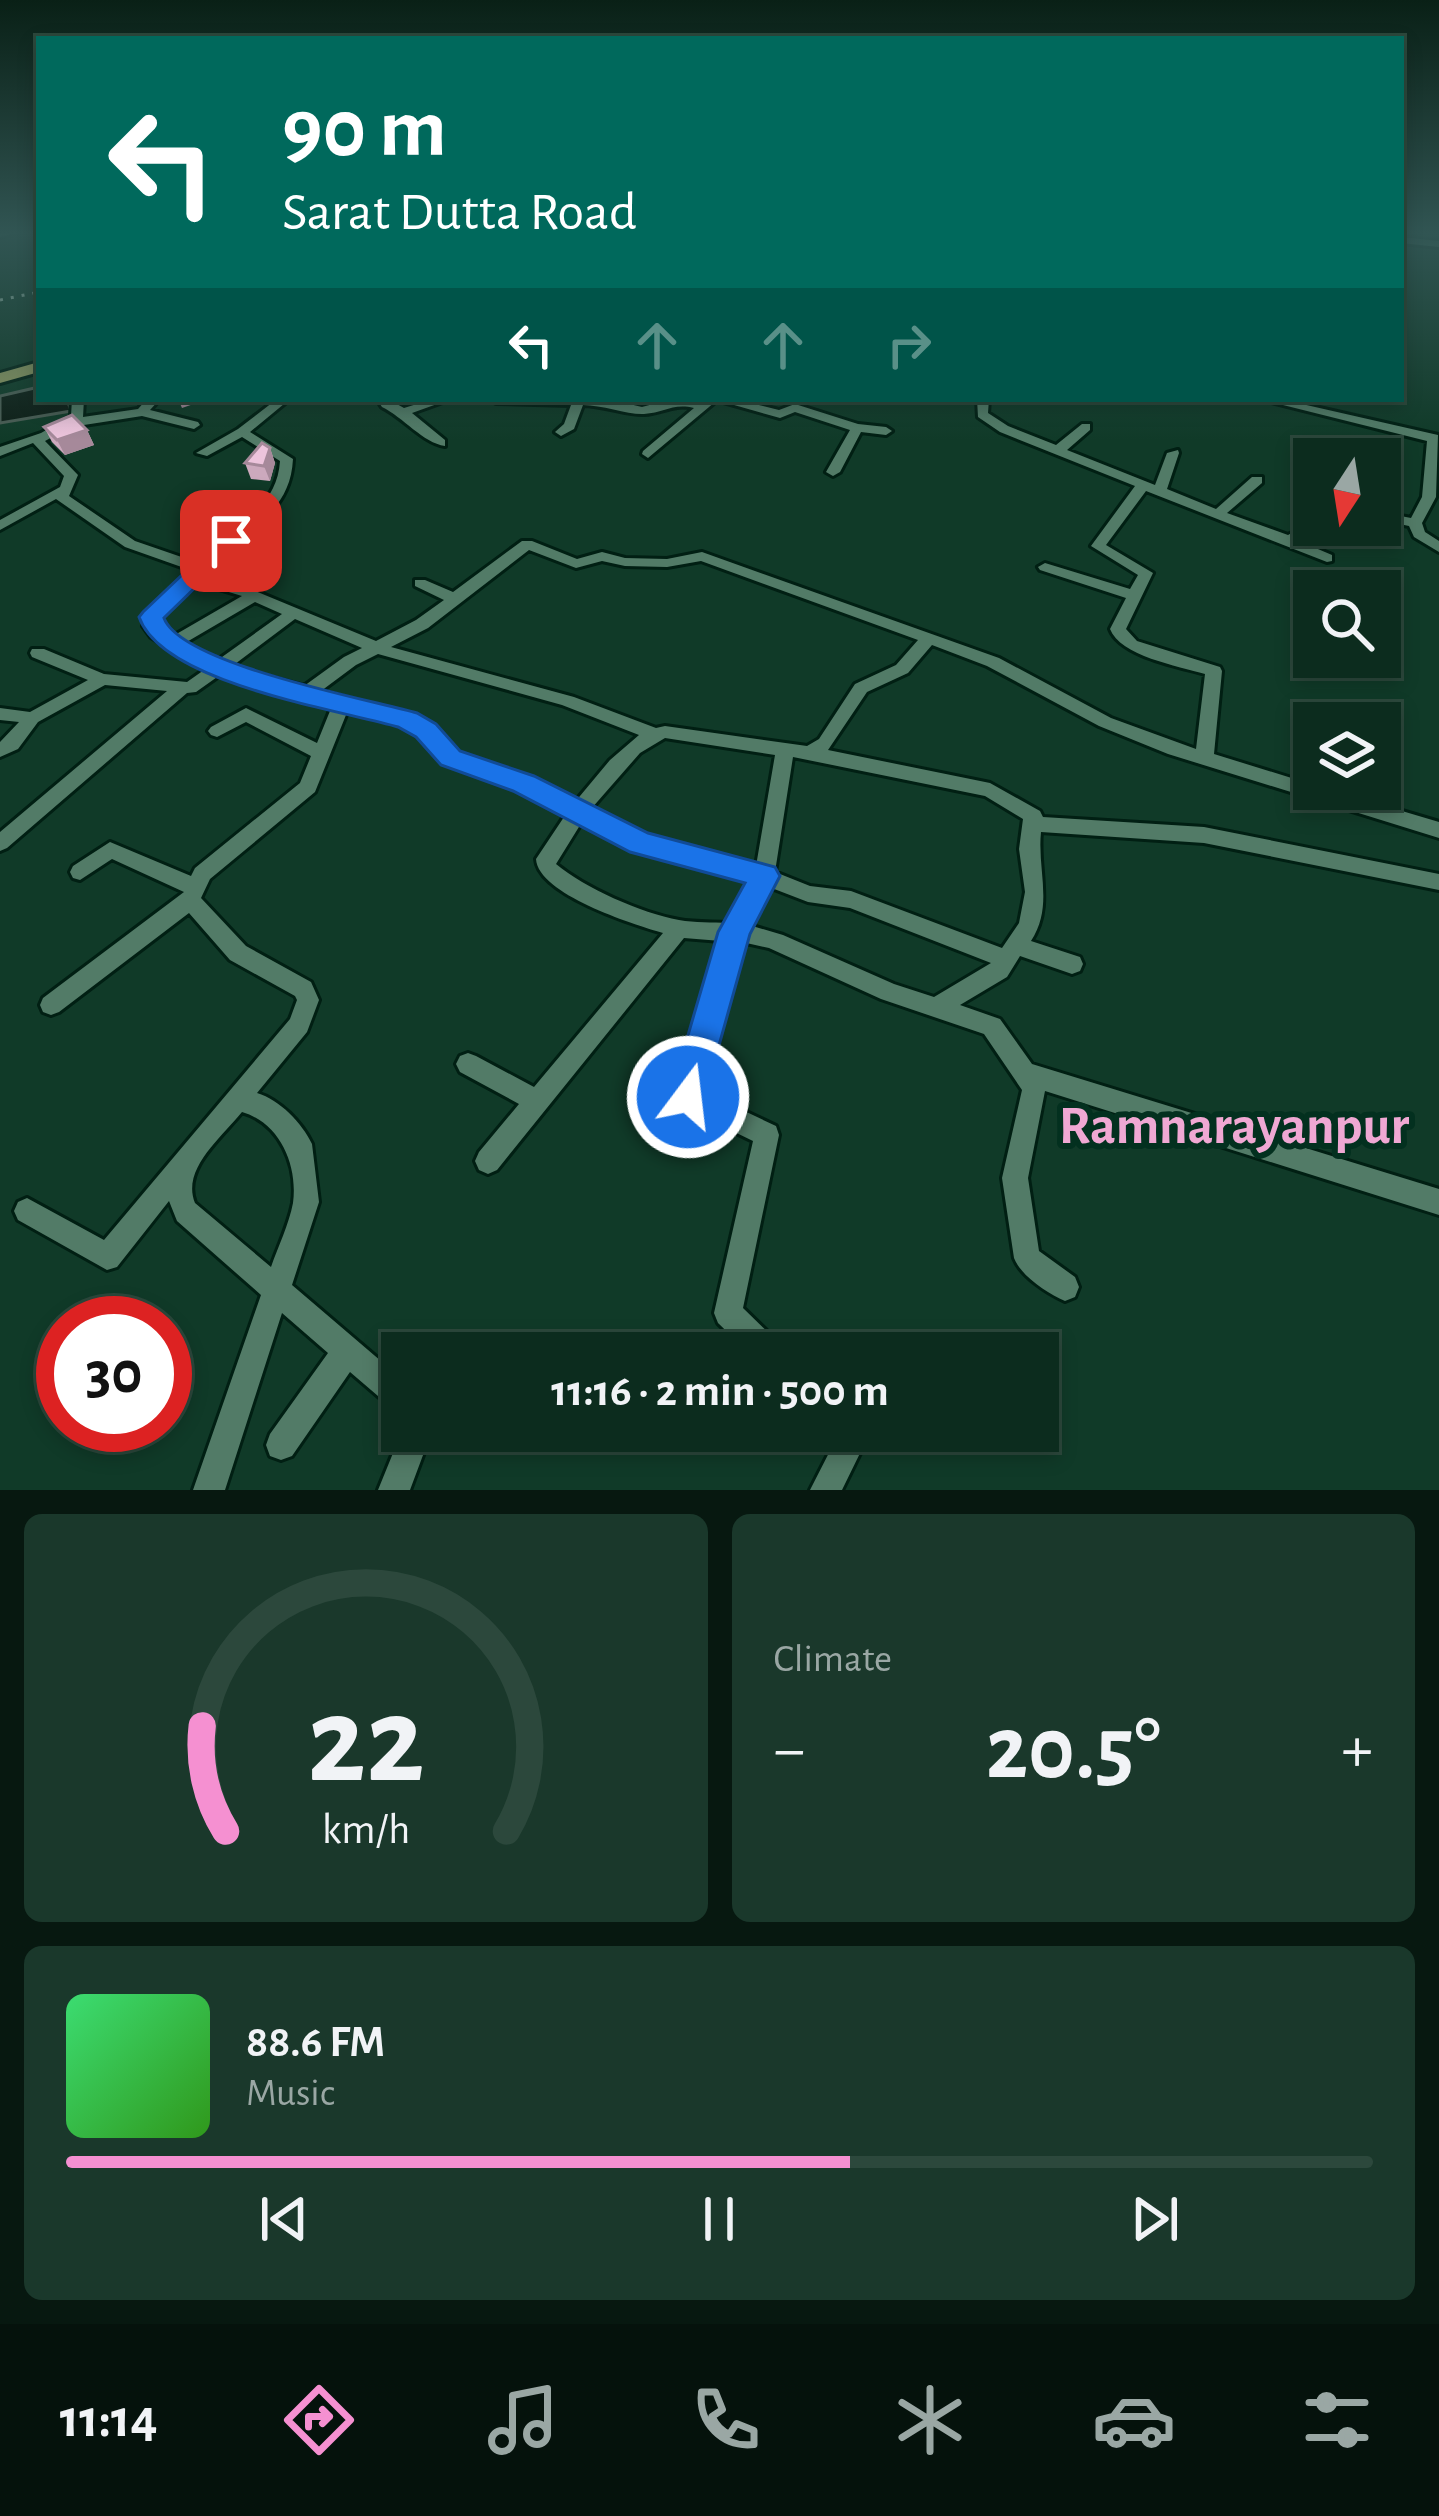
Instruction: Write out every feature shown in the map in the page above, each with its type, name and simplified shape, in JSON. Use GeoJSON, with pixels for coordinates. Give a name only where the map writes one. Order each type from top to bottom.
{"type":"FeatureCollection","features":[{"type":"Feature","properties":{"kind":"main road"},"geometry":{"type":"LineString","coordinates":[[0,378],[36,369]]}},
{"type":"Feature","properties":{"kind":"street"},"geometry":{"type":"LineString","coordinates":[[70,423],[80,413],[78,402]]}},
{"type":"Feature","properties":{"kind":"street"},"geometry":{"type":"LineString","coordinates":[[142,412],[151,402]]}},
{"type":"Feature","properties":{"kind":"street"},"geometry":{"type":"LineString","coordinates":[[202,453],[242,432],[280,402]]}},
{"type":"Feature","properties":{"kind":"street"},"geometry":{"type":"LineString","coordinates":[[389,402],[441,443]]}},
{"type":"Feature","properties":{"kind":"street"},"geometry":{"type":"LineString","coordinates":[[403,412],[436,402]]}},
{"type":"Feature","properties":{"kind":"street"},"geometry":{"type":"LineString","coordinates":[[516,423],[519,402]]}},
{"type":"Feature","properties":{"kind":"street"},"geometry":{"type":"LineString","coordinates":[[538,402],[593,402]]}},
{"type":"Feature","properties":{"kind":"street"},"geometry":{"type":"LineString","coordinates":[[606,402],[642,411],[674,402]]}},
{"type":"Feature","properties":{"kind":"street"},"geometry":{"type":"LineString","coordinates":[[624,406],[634,402]]}},
{"type":"Feature","properties":{"kind":"street"},"geometry":{"type":"LineString","coordinates":[[648,454],[712,402],[780,414],[796,403],[857,428],[886,431]]}},
{"type":"Feature","properties":{"kind":"street"},"geometry":{"type":"LineString","coordinates":[[983,402],[986,419],[1328,558]]}},
{"type":"Feature","properties":{"kind":"street"},"geometry":{"type":"LineString","coordinates":[[1277,402],[1437,439],[1430,497],[1415,523],[1419,534],[1439,548]]}},
{"type":"Feature","properties":{"kind":"street"},"geometry":{"type":"LineString","coordinates":[[561,433],[570,427],[577,404]]}},
{"type":"Feature","properties":{"kind":"street"},"geometry":{"type":"LineString","coordinates":[[0,452],[70,423],[142,412],[194,425]]}},
{"type":"Feature","properties":{"kind":"street"},"geometry":{"type":"LineString","coordinates":[[833,472],[857,428]]}},
{"type":"Feature","properties":{"kind":"street"},"geometry":{"type":"LineString","coordinates":[[1057,451],[1086,428]]}},
{"type":"Feature","properties":{"kind":"street"},"geometry":{"type":"LineString","coordinates":[[242,432],[287,459],[285,485],[262,514],[151,617],[151,626],[172,643],[215,668],[407,720],[426,730],[451,758],[524,784],[640,843],[764,876],[808,894],[851,900],[1013,953],[1072,964]]}},
{"type":"Feature","properties":{"kind":"street"},"geometry":{"type":"LineString","coordinates":[[0,526],[62,490],[71,475],[38,436]]}},
{"type":"Feature","properties":{"kind":"street"},"geometry":{"type":"LineString","coordinates":[[1159,493],[1173,453]]}},
{"type":"Feature","properties":{"kind":"street"},"geometry":{"type":"LineString","coordinates":[[1217,515],[1257,480]]}},
{"type":"Feature","properties":{"kind":"street"},"geometry":{"type":"LineString","coordinates":[[1142,486],[1098,546],[1144,568],[1118,629],[1120,636],[1142,649],[1206,665],[1216,676],[1204,760]]}},
{"type":"Feature","properties":{"kind":"street"},"geometry":{"type":"LineString","coordinates":[[62,490],[67,502],[130,544],[377,648],[568,701],[651,733],[797,753],[990,790],[1027,810],[1034,824],[1029,849],[1034,910],[1013,953],[986,980],[936,1007]]}},
{"type":"Feature","properties":{"kind":"street"},"geometry":{"type":"LineString","coordinates":[[1401,520],[1415,523]]}},
{"type":"Feature","properties":{"kind":"street"},"geometry":{"type":"LineString","coordinates":[[1286,541],[1293,537]]}},
{"type":"Feature","properties":{"kind":"street"},"geometry":{"type":"LineString","coordinates":[[307,693],[350,661],[408,633],[527,544],[576,564],[602,556],[668,563],[702,556],[1029,678],[1105,722],[1204,760],[1439,830]]}},
{"type":"Feature","properties":{"kind":"street"},"geometry":{"type":"LineString","coordinates":[[1045,567],[1135,596]]}},
{"type":"Feature","properties":{"kind":"street"},"geometry":{"type":"LineString","coordinates":[[420,583],[455,599]]}},
{"type":"Feature","properties":{"kind":"street"},"geometry":{"type":"LineString","coordinates":[[172,643],[253,596]]}},
{"type":"Feature","properties":{"kind":"street"},"geometry":{"type":"LineString","coordinates":[[0,843],[182,689],[199,683],[295,612]]}},
{"type":"Feature","properties":{"kind":"street"},"geometry":{"type":"LineString","coordinates":[[797,753],[825,744],[861,688],[902,669],[930,638]]}},
{"type":"Feature","properties":{"kind":"street"},"geometry":{"type":"LineString","coordinates":[[38,653],[102,679],[182,689]]}},
{"type":"Feature","properties":{"kind":"street"},"geometry":{"type":"LineString","coordinates":[[0,750],[12,744],[32,718],[102,679]]}},
{"type":"Feature","properties":{"kind":"street"},"geometry":{"type":"LineString","coordinates":[[51,1005],[192,893],[202,874],[308,787],[342,704]]}},
{"type":"Feature","properties":{"kind":"street"},"geometry":{"type":"LineString","coordinates":[[0,714],[32,718]]}},
{"type":"Feature","properties":{"kind":"street"},"geometry":{"type":"LineString","coordinates":[[217,731],[245,714],[322,754]]}},
{"type":"Feature","properties":{"kind":"street"},"geometry":{"type":"LineString","coordinates":[[651,733],[578,813],[546,859],[552,875],[639,917],[680,928],[775,940],[890,992],[992,1026],[1030,1075],[1034,1099],[1017,1153],[1015,1178],[1028,1258],[1065,1287]]}},
{"type":"Feature","properties":{"kind":"street"},"geometry":{"type":"LineString","coordinates":[[747,1332],[728,1313],[767,1135],[688,1097],[734,932],[764,876],[797,753]]}},
{"type":"Feature","properties":{"kind":"street"},"geometry":{"type":"LineString","coordinates":[[1034,824],[1204,835],[1439,882]]}},
{"type":"Feature","properties":{"kind":"street"},"geometry":{"type":"LineString","coordinates":[[27,1211],[107,1257],[298,1025],[308,1000],[303,989],[238,952],[192,893],[110,850],[80,872]]}},
{"type":"Feature","properties":{"kind":"street"},"geometry":{"type":"LineString","coordinates":[[488,1161],[680,928]]}},
{"type":"Feature","properties":{"kind":"street"},"geometry":{"type":"LineString","coordinates":[[468,1064],[537,1101]]}},
{"type":"Feature","properties":{"kind":"street"},"geometry":{"type":"LineString","coordinates":[[1030,1075],[1439,1202]]}},
{"type":"Feature","properties":{"kind":"street"},"geometry":{"type":"LineString","coordinates":[[209,1490],[305,1202],[301,1144],[265,1108],[237,1099]]}},
{"type":"Feature","properties":{"kind":"street"},"geometry":{"type":"LineString","coordinates":[[184,1163],[177,1190],[186,1212],[278,1286],[381,1379]]}},
{"type":"Feature","properties":{"kind":"street"},"geometry":{"type":"LineString","coordinates":[[281,1445],[348,1350]]}},
{"type":"Feature","properties":{"kind":"street"},"geometry":{"type":"LineString","coordinates":[[394,1490],[408,1452]]}},
{"type":"Feature","properties":{"kind":"street"},"geometry":{"type":"LineString","coordinates":[[826,1490],[845,1452]]}},
{"type":"Feature","properties":{"kind":"shaded area"},"geometry":{"type":"Polygon","coordinates":[[[36,388],[36,402],[68,402],[71,411],[0,423],[0,396],[36,388]]]}},
{"type":"Feature","properties":{"kind":"building"},"geometry":{"type":"Polygon","coordinates":[[[72,415],[87,430],[57,440],[44,427],[72,415]]]}},
{"type":"Feature","properties":{"kind":"building"},"geometry":{"type":"Polygon","coordinates":[[[262,443],[270,448],[264,466],[245,463],[262,443]]]}},
{"type":"Feature","properties":{"kind":"district","name":"Ramnarayanpur"},"geometry":{"type":"Point","coordinates":[1234,1124]}},
{"type":"Feature","properties":{"kind":"route"},"geometry":{"type":"LineString","coordinates":[[231,541],[151,617],[157,633],[193,657],[212,667],[407,720],[426,730],[451,758],[524,784],[640,843],[764,876],[734,932],[688,1097]]}}]}
